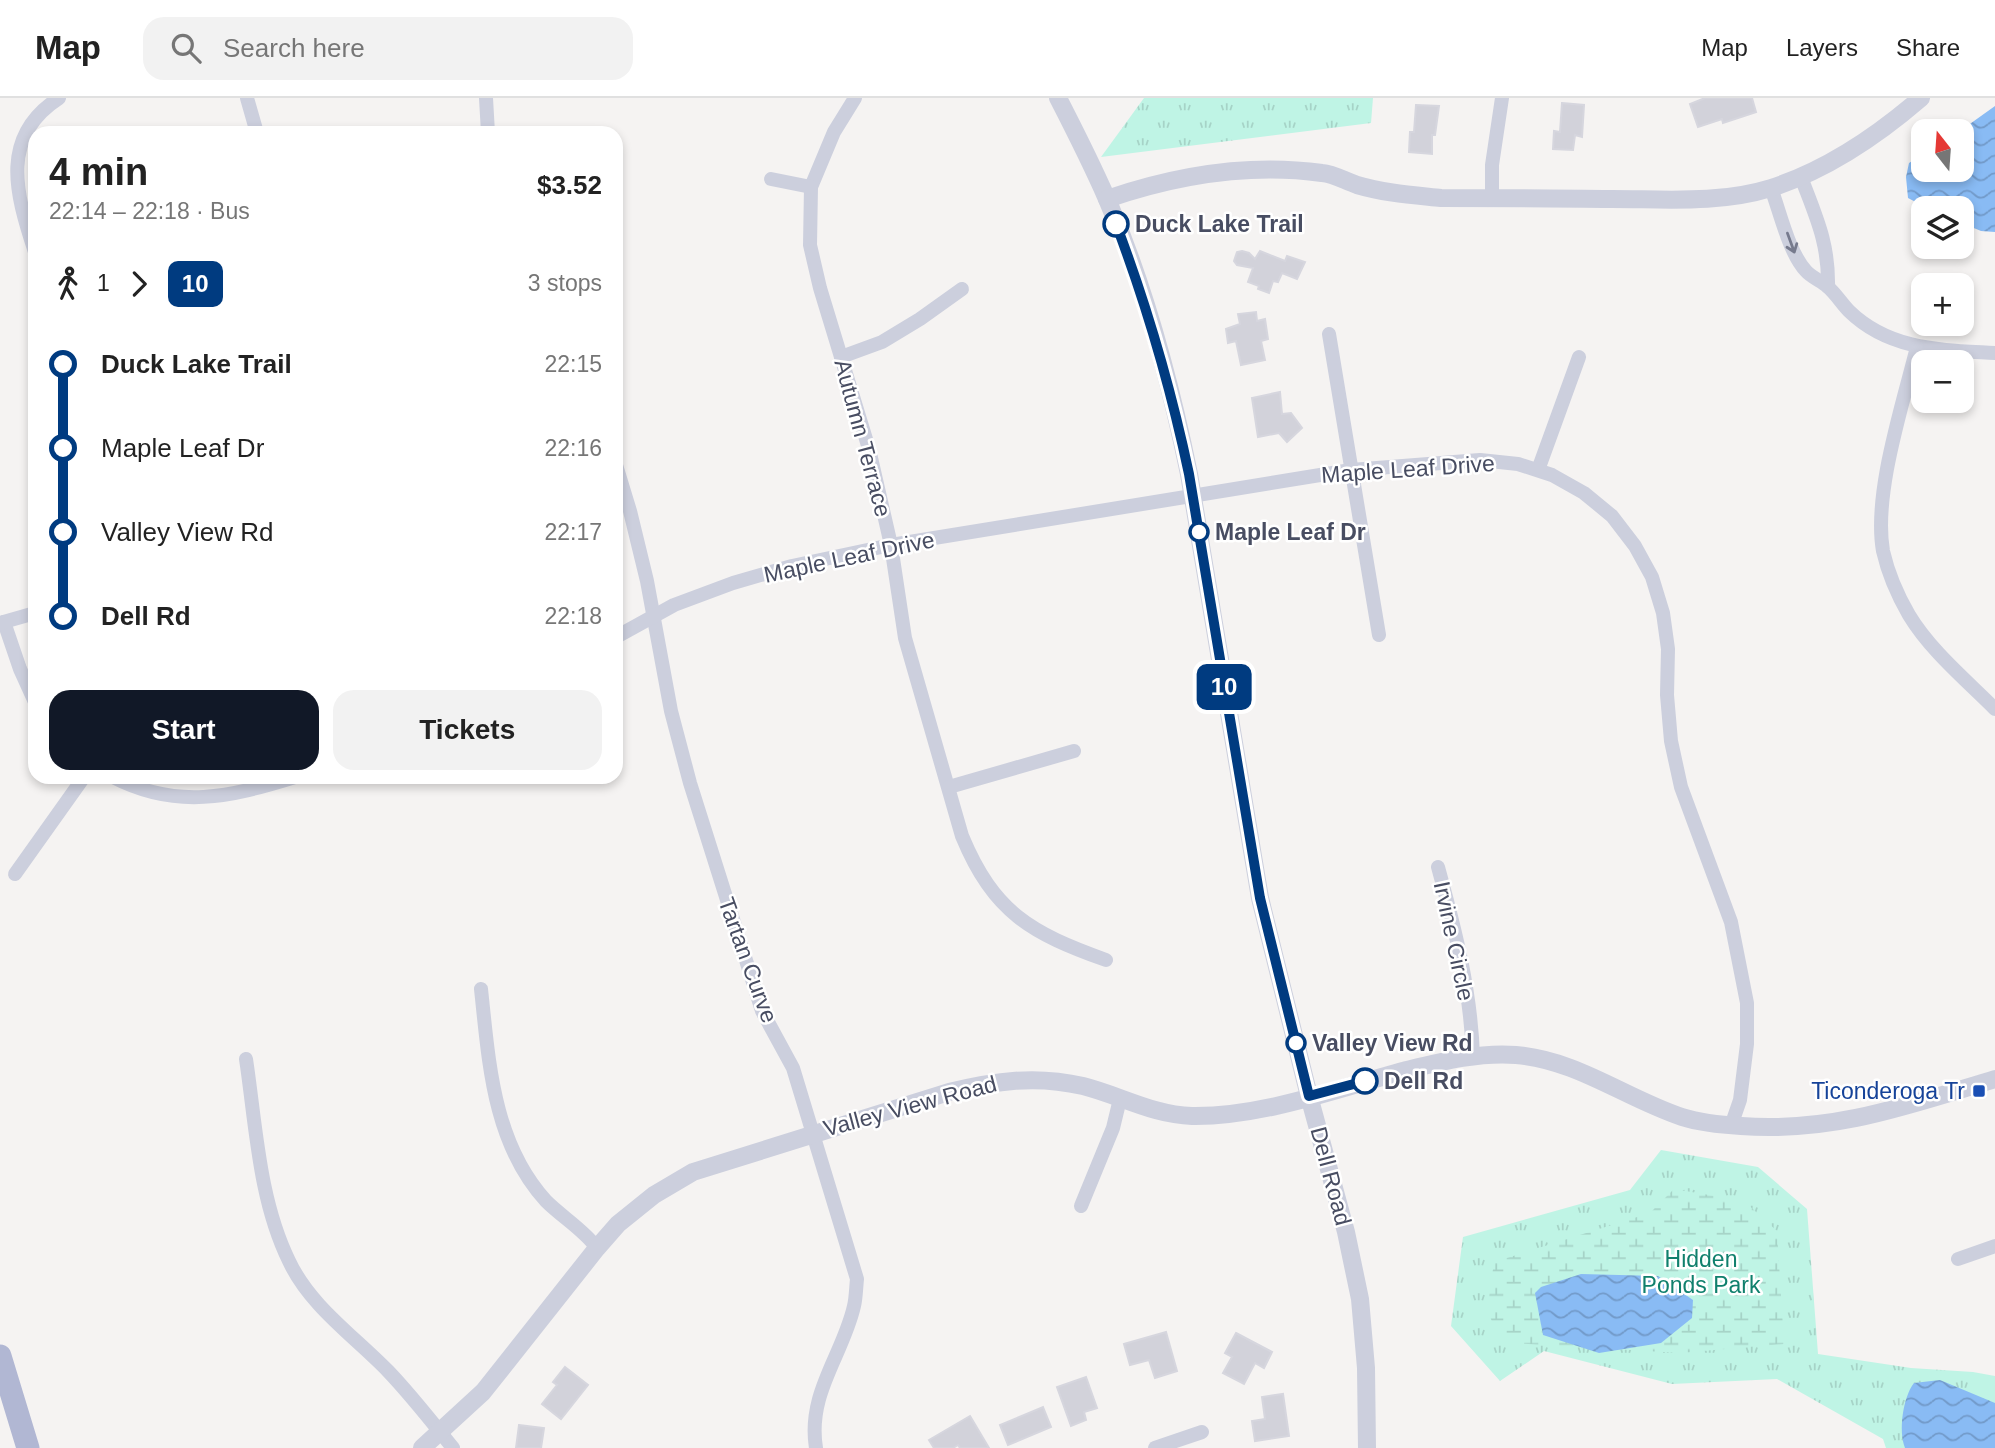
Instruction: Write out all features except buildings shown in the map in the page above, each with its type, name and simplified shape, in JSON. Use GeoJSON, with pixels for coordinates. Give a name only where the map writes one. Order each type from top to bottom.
{"type":"FeatureCollection","features":[{"type":"Feature","properties":{"kind":"main road"},"geometry":{"type":"LineString","coordinates":[[1,1363],[28,1448]]}},
{"type":"Feature","properties":{"kind":"street"},"geometry":{"type":"LineString","coordinates":[[28,231],[15,191],[11,168],[15,145],[26,124],[42,107],[59,98]]}},
{"type":"Feature","properties":{"kind":"street"},"geometry":{"type":"LineString","coordinates":[[247,98],[255,126]]}},
{"type":"Feature","properties":{"kind":"street"},"geometry":{"type":"LineString","coordinates":[[486,98],[488,126]]}},
{"type":"Feature","properties":{"kind":"street","name":"Autumn Terrace"},"geometry":{"type":"LineString","coordinates":[[855,98],[834,132],[811,187],[810,245],[820,288],[869,449],[891,545],[905,638],[962,836],[975,866],[994,893],[1017,917],[1044,936],[1106,960]]}},
{"type":"Feature","properties":{"kind":"street","name":"Dell Road"},"geometry":{"type":"LineString","coordinates":[[1058,98],[1107,199],[1135,274],[1175,407],[1193,495],[1260,898],[1346,1231],[1360,1299],[1366,1368],[1367,1448]]}},
{"type":"Feature","properties":{"kind":"street"},"geometry":{"type":"LineString","coordinates":[[1492,198],[1492,165],[1502,98]]}},
{"type":"Feature","properties":{"kind":"street"},"geometry":{"type":"LineString","coordinates":[[1107,199],[1153,184],[1234,169],[1325,173],[1357,185],[1398,194],[1441,198],[1709,199],[1771,188],[1801,177],[1859,145],[1892,123],[1921,98]]}},
{"type":"Feature","properties":{"kind":"street"},"geometry":{"type":"LineString","coordinates":[[1801,177],[1825,240],[1829,262],[1828,286]]}},
{"type":"Feature","properties":{"kind":"street"},"geometry":{"type":"LineString","coordinates":[[771,179],[811,187]]}},
{"type":"Feature","properties":{"kind":"street"},"geometry":{"type":"LineString","coordinates":[[1771,188],[1795,254],[1807,272],[1828,286],[1849,312],[1868,327],[1889,338],[1917,347],[1995,353]]}},
{"type":"Feature","properties":{"kind":"street"},"geometry":{"type":"LineString","coordinates":[[841,357],[881,342],[920,319],[962,289]]}},
{"type":"Feature","properties":{"kind":"street"},"geometry":{"type":"LineString","coordinates":[[1329,334],[1379,635]]}},
{"type":"Feature","properties":{"kind":"street"},"geometry":{"type":"LineString","coordinates":[[1917,347],[1885,480],[1881,515],[1883,551],[1894,585],[1910,617],[1933,645],[1995,709]]}},
{"type":"Feature","properties":{"kind":"street"},"geometry":{"type":"LineString","coordinates":[[1538,470],[1579,357]]}},
{"type":"Feature","properties":{"kind":"street","name":"Maple Leaf Drive"},"geometry":{"type":"LineString","coordinates":[[623,633],[674,605],[733,583],[792,566],[891,545],[1351,470],[1480,460],[1518,464],[1538,470],[1584,493],[1612,516],[1635,545],[1652,577],[1663,613],[1668,649],[1667,695],[1671,741],[1681,787],[1731,922],[1747,1003],[1747,1044],[1740,1100],[1731,1126]]}},
{"type":"Feature","properties":{"kind":"street","name":"Tartan Curve"},"geometry":{"type":"LineString","coordinates":[[623,488],[671,711],[690,783],[762,1011],[793,1068],[857,1279],[854,1306],[827,1372],[818,1403],[814,1436],[816,1448]]}},
{"type":"Feature","properties":{"kind":"street"},"geometry":{"type":"LineString","coordinates":[[28,615],[2,623],[28,687]]}},
{"type":"Feature","properties":{"kind":"street"},"geometry":{"type":"LineString","coordinates":[[949,787],[1074,751]]}},
{"type":"Feature","properties":{"kind":"street"},"geometry":{"type":"LineString","coordinates":[[15,873],[79,784]]}},
{"type":"Feature","properties":{"kind":"street"},"geometry":{"type":"LineString","coordinates":[[129,784],[150,793],[188,798],[225,796],[269,784]]}},
{"type":"Feature","properties":{"kind":"street","name":"Irvine Circle"},"geometry":{"type":"LineString","coordinates":[[1438,867],[1460,945],[1473,1057]]}},
{"type":"Feature","properties":{"kind":"street"},"geometry":{"type":"LineString","coordinates":[[481,989],[496,1106],[508,1140],[524,1171],[545,1200],[597,1248]]}},
{"type":"Feature","properties":{"kind":"street","name":"Valley View Road"},"geometry":{"type":"LineString","coordinates":[[422,1448],[483,1392],[597,1248],[618,1224],[654,1195],[693,1172],[812,1132],[949,1091],[1012,1079],[1048,1080],[1084,1087],[1151,1110],[1189,1116],[1215,1116],[1262,1109],[1446,1060],[1515,1055],[1578,1070],[1683,1118],[1731,1126],[1792,1127],[1849,1121],[1995,1079]]}},
{"type":"Feature","properties":{"kind":"street"},"geometry":{"type":"LineString","coordinates":[[246,1059],[266,1193],[289,1262],[310,1294],[390,1373],[453,1448]]}},
{"type":"Feature","properties":{"kind":"street"},"geometry":{"type":"LineString","coordinates":[[1080,1206],[1112,1128],[1120,1099]]}},
{"type":"Feature","properties":{"kind":"street"},"geometry":{"type":"LineString","coordinates":[[1958,1259],[1995,1246]]}},
{"type":"Feature","properties":{"kind":"street"},"geometry":{"type":"LineString","coordinates":[[1155,1448],[1202,1432]]}},
{"type":"Feature","properties":{"kind":"green space"},"geometry":{"type":"Polygon","coordinates":[[[1144,98],[1373,98],[1371,123],[1101,157],[1144,98]]]}},
{"type":"Feature","properties":{"kind":"green space","name":"Hidden Ponds Park"},"geometry":{"type":"Polygon","coordinates":[[[1661,1150],[1758,1167],[1807,1209],[1818,1354],[1911,1368],[1995,1376],[1995,1448],[1886,1448],[1883,1439],[1777,1379],[1672,1384],[1544,1351],[1500,1381],[1451,1326],[1463,1237],[1630,1190],[1661,1150]]]}},
{"type":"Feature","properties":{"kind":"green space"},"geometry":{"type":"Polygon","coordinates":[[[1674,1189],[1744,1201],[1777,1231],[1784,1344],[1680,1353],[1510,1343],[1500,1335],[1490,1316],[1489,1307],[1494,1262],[1650,1213],[1674,1189]]]}},
{"type":"Feature","properties":{"kind":"water"},"geometry":{"type":"Polygon","coordinates":[[[1995,106],[1995,232],[1974,228],[1974,196],[1908,198],[1906,177],[1911,162],[1911,182],[1974,182],[1974,121],[1995,106]]]}},
{"type":"Feature","properties":{"kind":"water"},"geometry":{"type":"Polygon","coordinates":[[[1581,1274],[1658,1276],[1693,1300],[1692,1318],[1661,1343],[1599,1353],[1543,1335],[1535,1293],[1541,1287],[1581,1274]]]}},
{"type":"Feature","properties":{"kind":"water"},"geometry":{"type":"Polygon","coordinates":[[[1940,1380],[1995,1403],[1995,1448],[1905,1448],[1902,1424],[1904,1405],[1910,1389],[1914,1383],[1940,1380]]]}},
{"type":"Feature","properties":{"kind":"bus line","name":"10"},"geometry":{"type":"LineString","coordinates":[[1116,224],[1135,274],[1175,407],[1189,474],[1260,898],[1309,1096],[1365,1081]]}},
{"type":"Feature","properties":{"kind":"place","name":"Duck Lake Trail"},"geometry":{"type":"Point","coordinates":[1116,224]}},
{"type":"Feature","properties":{"kind":"place","name":"Maple Leaf Dr"},"geometry":{"type":"Point","coordinates":[1199,532]}},
{"type":"Feature","properties":{"kind":"place","name":"Valley View Rd"},"geometry":{"type":"Point","coordinates":[1296,1043]}},
{"type":"Feature","properties":{"kind":"place","name":"Dell Rd"},"geometry":{"type":"Point","coordinates":[1365,1081]}},
{"type":"Feature","properties":{"kind":"place","name":"Ticonderoga Tr"},"geometry":{"type":"Point","coordinates":[1979,1091]}}]}
